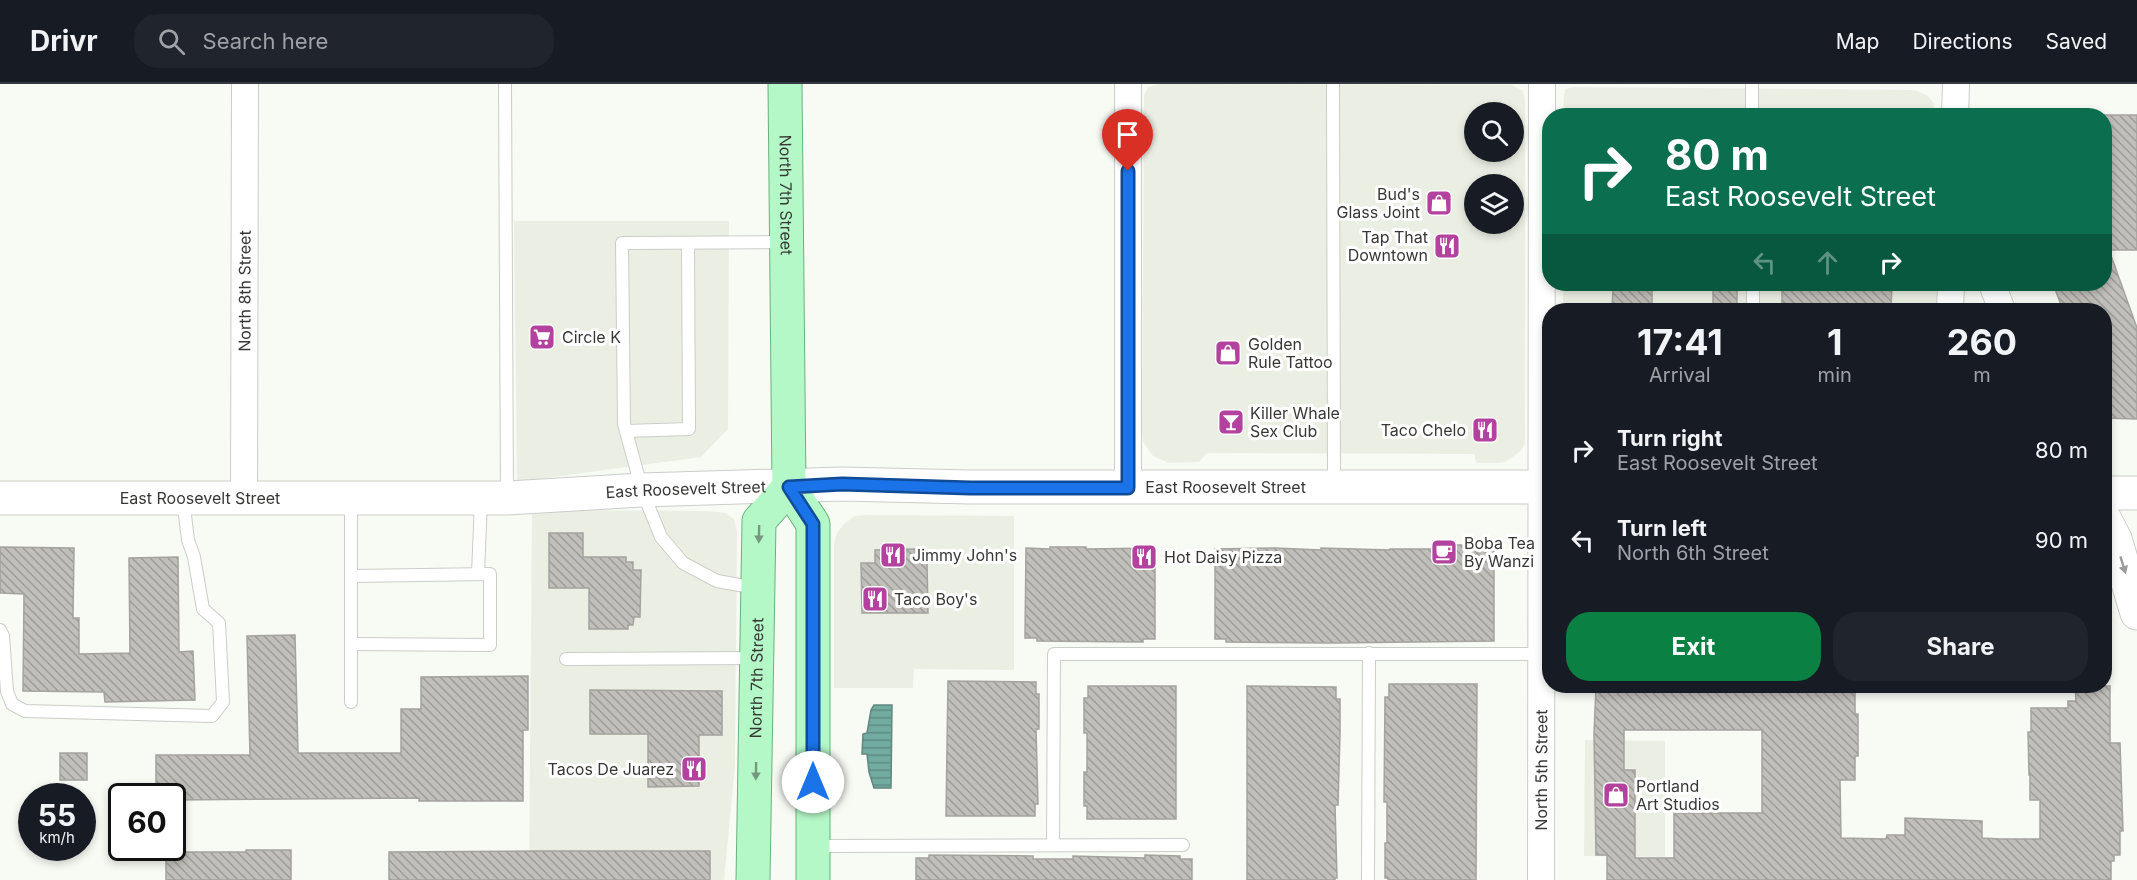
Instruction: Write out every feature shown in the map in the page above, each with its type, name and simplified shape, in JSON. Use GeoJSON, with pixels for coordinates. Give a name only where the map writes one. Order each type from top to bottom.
{"type":"FeatureCollection","features":[{"type":"Feature","properties":{"kind":"main road","name":"North 7th Street"},"geometry":{"type":"LineString","coordinates":[[758,870],[759,521],[789,487],[785,84]]}},
{"type":"Feature","properties":{"kind":"main road"},"geometry":{"type":"LineString","coordinates":[[789,487],[813,524],[813,880]]}},
{"type":"Feature","properties":{"kind":"street","name":"North 8th Street"},"geometry":{"type":"LineString","coordinates":[[244,498],[245,84]]}},
{"type":"Feature","properties":{"kind":"street"},"geometry":{"type":"LineString","coordinates":[[1128,84],[1128,488]]}},
{"type":"Feature","properties":{"kind":"street","name":"North 5th Street"},"geometry":{"type":"LineString","coordinates":[[1542,84],[1542,108]]}},
{"type":"Feature","properties":{"kind":"street","name":"East Roosevelt Street"},"geometry":{"type":"LineString","coordinates":[[0,498],[494,498],[642,490],[842,484],[970,488],[1542,487]]}},
{"type":"Feature","properties":{"kind":"street"},"geometry":{"type":"LineString","coordinates":[[2112,493],[2137,493]]}},
{"type":"Feature","properties":{"kind":"street"},"geometry":{"type":"LineString","coordinates":[[2112,533],[2137,613]]}},
{"type":"Feature","properties":{"kind":"street","name":"North 5th Street"},"geometry":{"type":"LineString","coordinates":[[1542,654],[1542,880]]}},
{"type":"Feature","properties":{"kind":"lane"},"geometry":{"type":"LineString","coordinates":[[478,574],[494,498],[505,84]]}},
{"type":"Feature","properties":{"kind":"lane"},"geometry":{"type":"LineString","coordinates":[[1334,84],[1334,488]]}},
{"type":"Feature","properties":{"kind":"lane"},"geometry":{"type":"LineString","coordinates":[[1752,84],[1752,108]]}},
{"type":"Feature","properties":{"kind":"lane"},"geometry":{"type":"LineString","coordinates":[[758,588],[717,581],[683,563],[661,537],[642,490],[624,424],[622,243],[787,242]]}},
{"type":"Feature","properties":{"kind":"lane"},"geometry":{"type":"LineString","coordinates":[[626,431],[689,429],[688,243]]}},
{"type":"Feature","properties":{"kind":"lane"},"geometry":{"type":"LineString","coordinates":[[0,630],[3,636],[9,698],[12,704],[25,711],[212,716],[223,702],[219,623],[203,609],[194,557],[188,540],[183,498]]}},
{"type":"Feature","properties":{"kind":"lane"},"geometry":{"type":"LineString","coordinates":[[351,498],[351,702]]}},
{"type":"Feature","properties":{"kind":"lane"},"geometry":{"type":"LineString","coordinates":[[351,576],[490,574],[490,645],[351,644]]}},
{"type":"Feature","properties":{"kind":"lane"},"geometry":{"type":"LineString","coordinates":[[1368,880],[1369,653]]}},
{"type":"Feature","properties":{"kind":"lane"},"geometry":{"type":"LineString","coordinates":[[1053,846],[1054,654],[1542,654]]}},
{"type":"Feature","properties":{"kind":"lane"},"geometry":{"type":"LineString","coordinates":[[566,659],[758,658]]}},
{"type":"Feature","properties":{"kind":"lane"},"geometry":{"type":"LineString","coordinates":[[813,846],[1183,845]]}},
{"type":"Feature","properties":{"kind":"shaded area"},"geometry":{"type":"Polygon","coordinates":[[[1159,84],[1512,85],[1523,91],[1525,100],[1525,443],[1521,451],[1505,462],[1499,463],[1478,463],[1475,460],[1475,454],[1207,453],[1199,462],[1169,463],[1153,456],[1143,442],[1142,435],[1144,95],[1148,87],[1159,84]]]}},
{"type":"Feature","properties":{"kind":"shaded area"},"geometry":{"type":"Polygon","coordinates":[[[1573,87],[1915,90],[1927,95],[1933,102],[1934,108],[1563,108],[1566,89],[1573,87]]]}},
{"type":"Feature","properties":{"kind":"shaded area"},"geometry":{"type":"Polygon","coordinates":[[[514,221],[729,221],[728,429],[701,457],[517,482],[514,221]]]}},
{"type":"Feature","properties":{"kind":"shaded area"},"geometry":{"type":"Polygon","coordinates":[[[1563,291],[1936,291],[1936,303],[1563,303],[1563,291]]]}},
{"type":"Feature","properties":{"kind":"shaded area"},"geometry":{"type":"Polygon","coordinates":[[[532,510],[708,511],[725,513],[734,519],[737,531],[735,766],[724,880],[529,880],[532,510]]]}},
{"type":"Feature","properties":{"kind":"shaded area"},"geometry":{"type":"Polygon","coordinates":[[[855,516],[1014,516],[1014,670],[914,669],[913,688],[834,688],[834,543],[837,533],[844,524],[855,516]]]}},
{"type":"Feature","properties":{"kind":"shaded area"},"geometry":{"type":"Polygon","coordinates":[[[1585,740],[1665,741],[1665,857],[1584,856],[1585,740]]]}},
{"type":"Feature","properties":{"kind":"water"},"geometry":{"type":"Polygon","coordinates":[[[874,705],[892,705],[891,788],[874,788],[867,754],[862,754],[863,734],[867,733],[874,705]]]}},
{"type":"Feature","properties":{"kind":"building"},"geometry":{"type":"Polygon","coordinates":[[[2112,115],[2137,115],[2137,250],[2112,250],[2112,115]]]}},
{"type":"Feature","properties":{"kind":"building"},"geometry":{"type":"Polygon","coordinates":[[[2112,258],[2137,328],[2137,419],[2112,418],[2112,303],[2060,303],[2056,291],[2112,291],[2112,258]]]}},
{"type":"Feature","properties":{"kind":"building"},"geometry":{"type":"Polygon","coordinates":[[[1613,291],[1652,291],[1652,303],[1612,303],[1613,291]]]}},
{"type":"Feature","properties":{"kind":"building"},"geometry":{"type":"Polygon","coordinates":[[[1713,291],[1737,291],[1737,303],[1713,303],[1713,291]]]}},
{"type":"Feature","properties":{"kind":"building"},"geometry":{"type":"Polygon","coordinates":[[[1782,291],[1892,291],[1891,303],[1782,303],[1782,291]]]}},
{"type":"Feature","properties":{"kind":"building"},"geometry":{"type":"Polygon","coordinates":[[[549,533],[583,533],[583,557],[626,557],[626,562],[633,562],[633,570],[641,570],[640,617],[634,617],[633,625],[628,625],[628,629],[589,629],[589,588],[549,588],[549,533]]]}},
{"type":"Feature","properties":{"kind":"building"},"geometry":{"type":"Polygon","coordinates":[[[1432,545],[1494,545],[1494,641],[1332,643],[1226,642],[1226,639],[1215,639],[1215,549],[1390,550],[1432,549],[1432,545]]]}},
{"type":"Feature","properties":{"kind":"building"},"geometry":{"type":"Polygon","coordinates":[[[0,547],[74,548],[73,618],[79,618],[79,654],[130,653],[129,558],[178,557],[179,652],[193,651],[195,700],[105,702],[104,692],[23,691],[24,594],[0,593],[0,547]]]}},
{"type":"Feature","properties":{"kind":"building"},"geometry":{"type":"Polygon","coordinates":[[[1050,547],[1155,548],[1155,639],[1143,639],[1143,642],[1037,641],[1037,638],[1025,638],[1026,548],[1050,549],[1050,547]]]}},
{"type":"Feature","properties":{"kind":"building"},"geometry":{"type":"Polygon","coordinates":[[[915,549],[915,563],[927,562],[928,613],[862,613],[861,563],[875,563],[875,550],[915,549]]]}},
{"type":"Feature","properties":{"kind":"building"},"geometry":{"type":"Polygon","coordinates":[[[295,635],[298,753],[401,753],[401,709],[421,709],[421,677],[528,676],[528,730],[523,730],[523,801],[419,801],[419,798],[186,800],[186,783],[156,783],[156,755],[250,755],[247,636],[295,635]]]}},
{"type":"Feature","properties":{"kind":"building"},"geometry":{"type":"Polygon","coordinates":[[[948,681],[1036,682],[1036,694],[1039,694],[1039,729],[1036,729],[1038,804],[1035,804],[1035,816],[946,816],[948,681]]]}},
{"type":"Feature","properties":{"kind":"building"},"geometry":{"type":"Polygon","coordinates":[[[1389,684],[1477,684],[1476,880],[1388,880],[1385,878],[1387,802],[1384,802],[1385,697],[1389,697],[1389,684]]]}},
{"type":"Feature","properties":{"kind":"building"},"geometry":{"type":"Polygon","coordinates":[[[1088,686],[1176,686],[1176,819],[1087,819],[1087,806],[1084,806],[1087,733],[1084,733],[1084,698],[1088,698],[1088,686]]]}},
{"type":"Feature","properties":{"kind":"building"},"geometry":{"type":"Polygon","coordinates":[[[1247,686],[1336,687],[1336,699],[1340,699],[1340,734],[1338,805],[1335,805],[1337,878],[1335,880],[1247,880],[1247,686]]]}},
{"type":"Feature","properties":{"kind":"building"},"geometry":{"type":"Polygon","coordinates":[[[590,690],[722,691],[722,735],[699,735],[699,786],[648,787],[648,734],[590,734],[590,690]]]}},
{"type":"Feature","properties":{"kind":"building"},"geometry":{"type":"Polygon","coordinates":[[[1596,693],[1855,693],[1855,714],[1858,714],[1858,756],[1855,756],[1855,780],[1840,780],[1841,838],[1886,839],[1887,835],[1905,835],[1905,818],[1982,821],[1982,838],[2040,839],[2040,800],[2030,800],[2028,732],[2031,732],[2031,708],[2068,708],[2068,701],[2076,701],[2075,693],[2110,693],[2110,743],[2120,743],[2123,831],[2120,831],[2120,855],[2114,855],[2114,861],[2111,861],[2111,880],[1607,880],[1607,855],[1596,855],[1596,693]],[[1624,730],[1624,770],[1635,770],[1635,858],[1674,858],[1674,813],[1762,813],[1762,730],[1624,730]]]}},
{"type":"Feature","properties":{"kind":"building"},"geometry":{"type":"Polygon","coordinates":[[[60,753],[87,753],[87,780],[60,780],[60,753]]]}},
{"type":"Feature","properties":{"kind":"building"},"geometry":{"type":"Polygon","coordinates":[[[246,850],[291,850],[291,880],[166,880],[166,861],[186,861],[186,852],[246,852],[246,850]]]}},
{"type":"Feature","properties":{"kind":"building"},"geometry":{"type":"Polygon","coordinates":[[[710,851],[710,880],[389,880],[389,852],[710,851]]]}},
{"type":"Feature","properties":{"kind":"building"},"geometry":{"type":"Polygon","coordinates":[[[929,855],[1033,856],[1033,859],[1073,859],[1073,856],[1145,858],[1145,855],[1180,856],[1180,859],[1192,859],[1192,880],[916,880],[916,858],[929,858],[929,855]]]}},
{"type":"Feature","properties":{"kind":"place","name":"Bud's Glass Joint"},"geometry":{"type":"Point","coordinates":[1439,203]}},
{"type":"Feature","properties":{"kind":"place","name":"Tap That Downtown"},"geometry":{"type":"Point","coordinates":[1447,246]}},
{"type":"Feature","properties":{"kind":"place","name":"Circle K"},"geometry":{"type":"Point","coordinates":[542,337]}},
{"type":"Feature","properties":{"kind":"place","name":"Golden Rule Tattoo"},"geometry":{"type":"Point","coordinates":[1228,353]}},
{"type":"Feature","properties":{"kind":"place","name":"Killer Whale Sex Club"},"geometry":{"type":"Point","coordinates":[1231,422]}},
{"type":"Feature","properties":{"kind":"place","name":"Taco Chelo"},"geometry":{"type":"Point","coordinates":[1485,430]}},
{"type":"Feature","properties":{"kind":"place","name":"Boba Tea By Wanzi"},"geometry":{"type":"Point","coordinates":[1444,552]}},
{"type":"Feature","properties":{"kind":"place","name":"Jimmy John's"},"geometry":{"type":"Point","coordinates":[893,555]}},
{"type":"Feature","properties":{"kind":"place","name":"Hot Daisy Pizza"},"geometry":{"type":"Point","coordinates":[1144,557]}},
{"type":"Feature","properties":{"kind":"place","name":"Taco Boy's"},"geometry":{"type":"Point","coordinates":[875,599]}},
{"type":"Feature","properties":{"kind":"place","name":"Tacos De Juarez"},"geometry":{"type":"Point","coordinates":[694,769]}},
{"type":"Feature","properties":{"kind":"place","name":"Portland Art Studios"},"geometry":{"type":"Point","coordinates":[1616,795]}},
{"type":"Feature","properties":{"kind":"route"},"geometry":{"type":"LineString","coordinates":[[813,782],[813,524],[789,487],[842,484],[970,488],[1128,488],[1128,171]]}}]}
